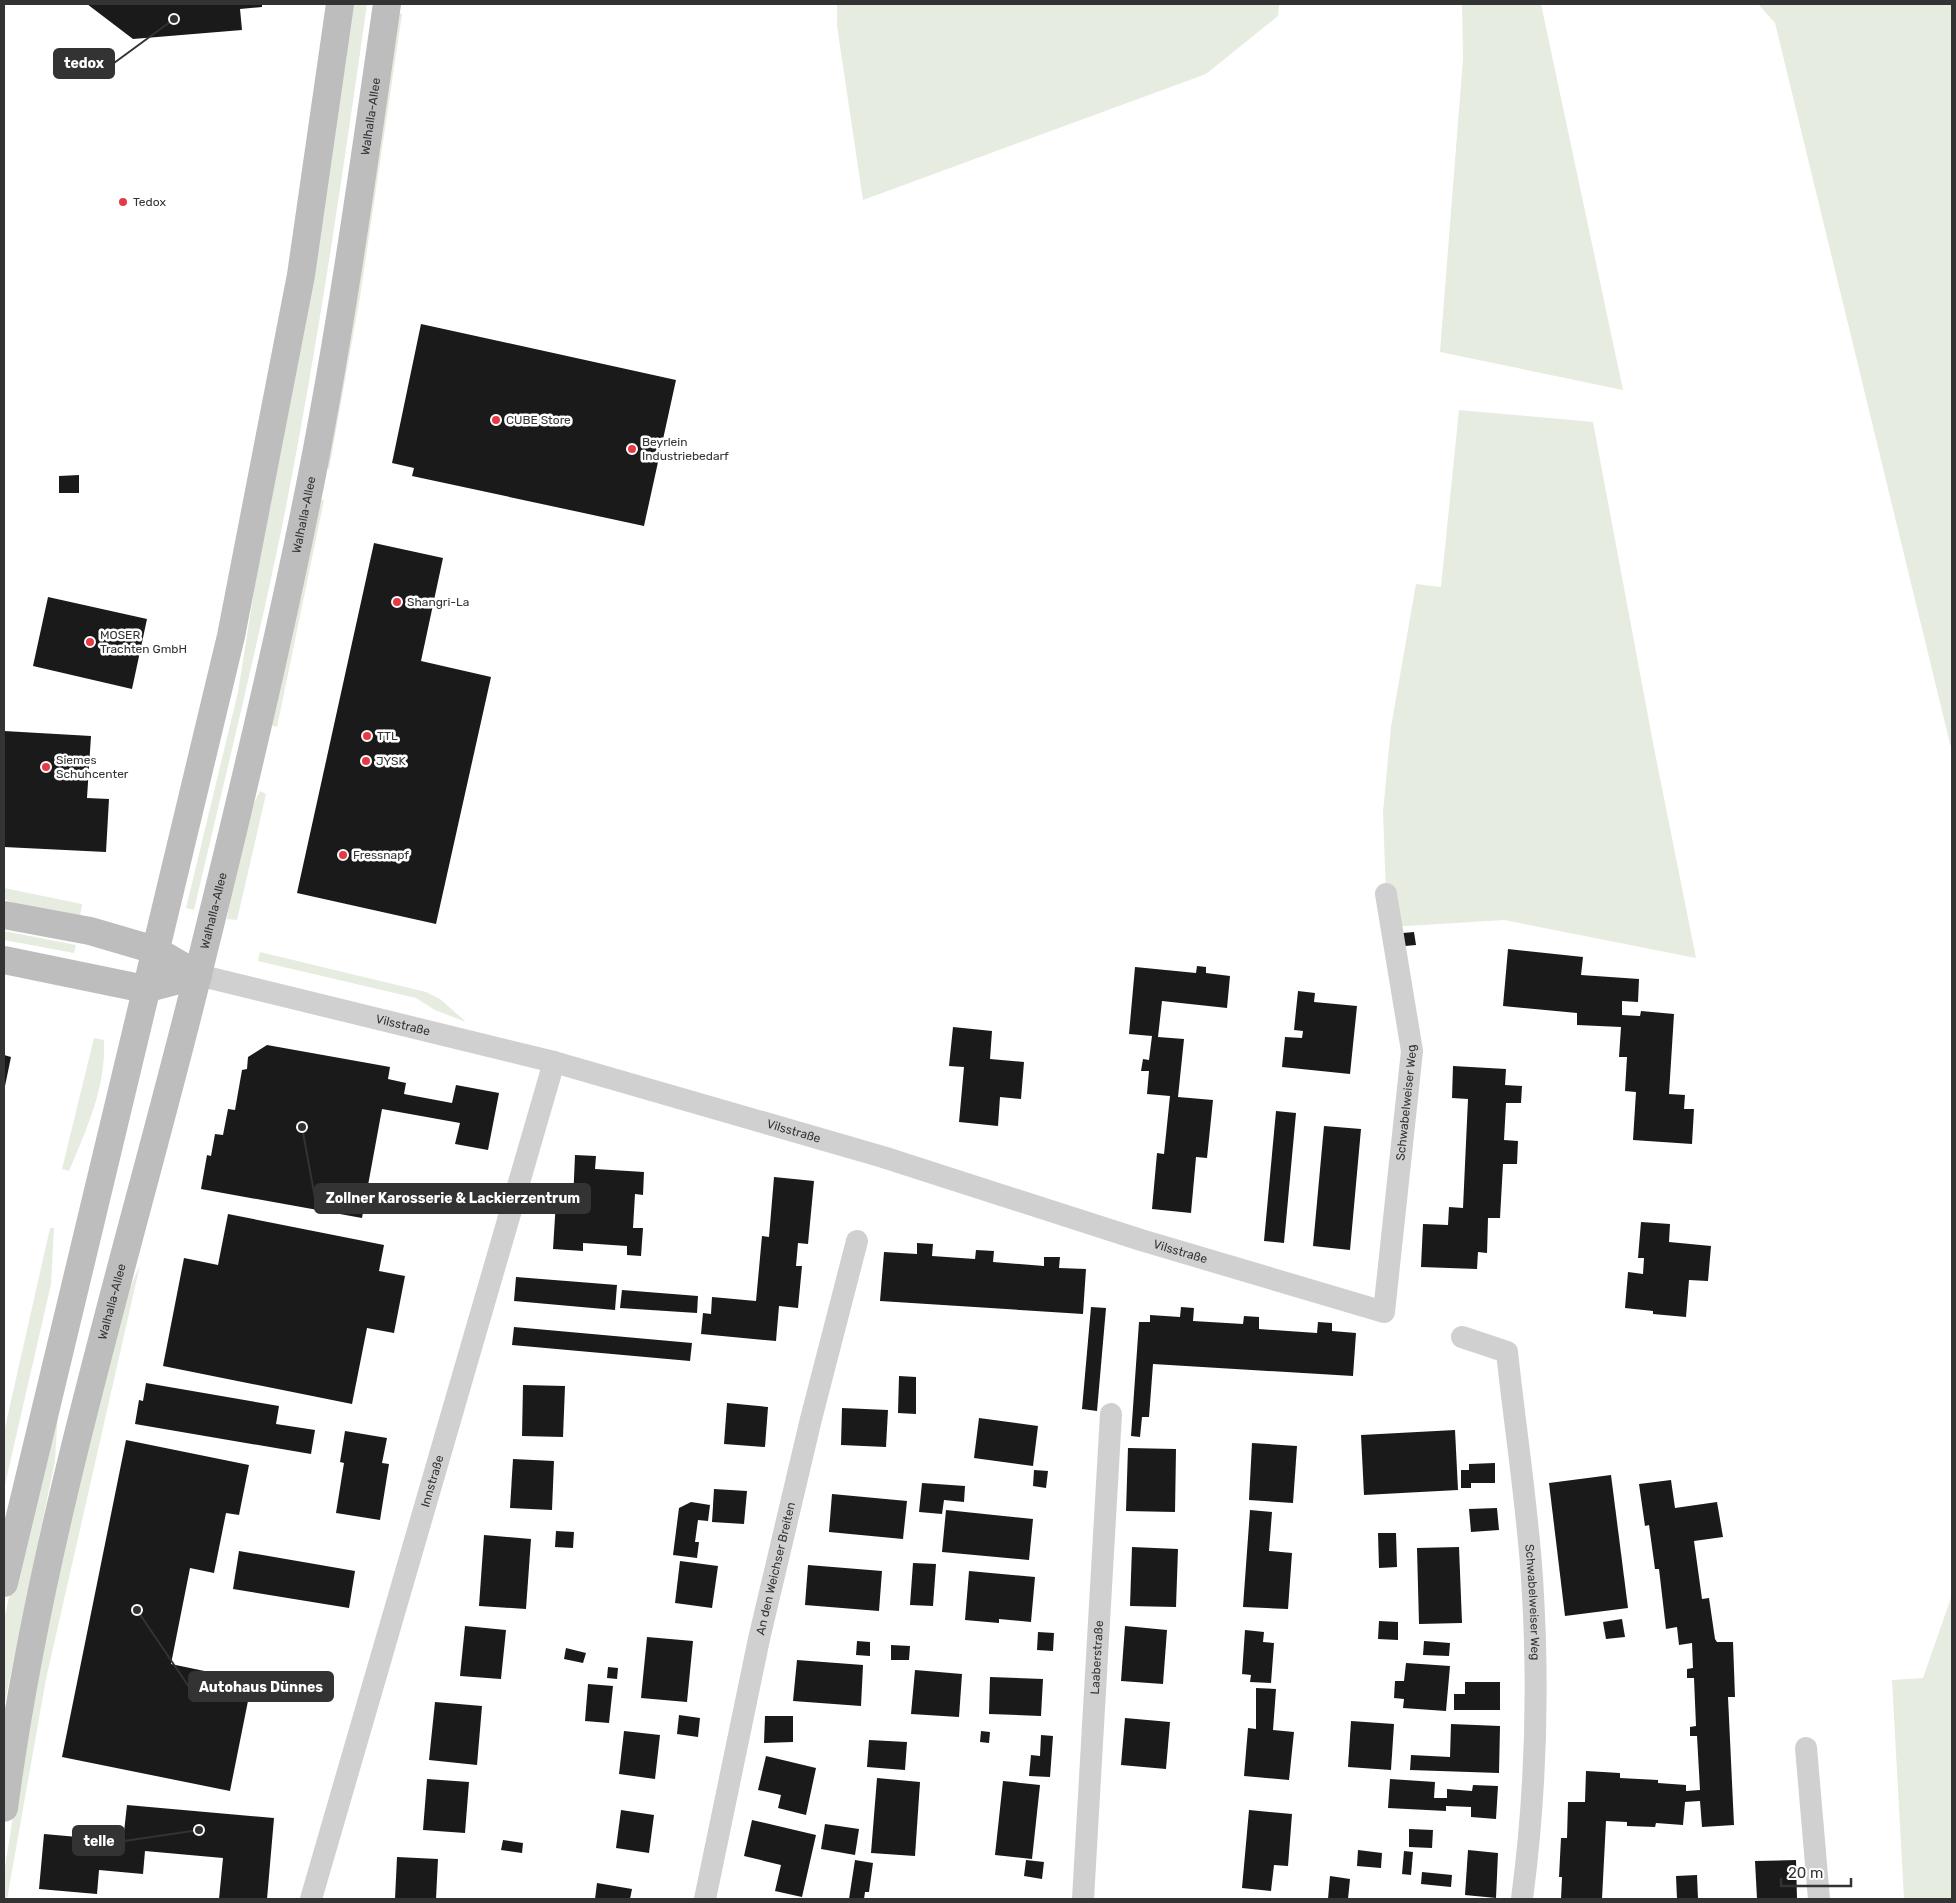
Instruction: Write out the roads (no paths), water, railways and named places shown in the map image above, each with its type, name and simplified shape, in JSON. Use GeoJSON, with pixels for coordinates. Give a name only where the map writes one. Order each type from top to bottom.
{"type":"FeatureCollection","features":[{"type":"Feature","properties":{"kind":"main road"},"geometry":{"type":"LineString","coordinates":[[4,1583],[230,636],[260,492],[301,275],[340,4]]}},
{"type":"Feature","properties":{"kind":"main road","name":"Walhalla-Allee"},"geometry":{"type":"LineString","coordinates":[[4,1808],[15,1725],[50,1558],[198,976],[310,482],[346,286],[387,4]]}},
{"type":"Feature","properties":{"kind":"main road","name":"Vilsstraße"},"geometry":{"type":"LineString","coordinates":[[4,915],[90,931],[155,950],[198,976]]}},
{"type":"Feature","properties":{"kind":"main road","name":"Vilsstraße"},"geometry":{"type":"LineString","coordinates":[[4,960],[145,989],[198,976]]}},
{"type":"Feature","properties":{"kind":"street","name":"Schwabelweiser Weg"},"geometry":{"type":"LineString","coordinates":[[1384,1312],[1412,1051],[1386,894]]}},
{"type":"Feature","properties":{"kind":"street","name":"Vilsstraße"},"geometry":{"type":"LineString","coordinates":[[198,976],[554,1062],[892,1160],[1141,1240],[1384,1312]]}},
{"type":"Feature","properties":{"kind":"street","name":"Innstraße"},"geometry":{"type":"LineString","coordinates":[[311,1899],[554,1062]]}},
{"type":"Feature","properties":{"kind":"street","name":"An den Weichser Breiten"},"geometry":{"type":"LineString","coordinates":[[705,1899],[758,1639],[811,1419],[857,1241]]}},
{"type":"Feature","properties":{"kind":"street","name":"Schwabelweiser Weg"},"geometry":{"type":"LineString","coordinates":[[1462,1337],[1507,1352],[1532,1577],[1536,1726],[1530,1842],[1522,1899]]}},
{"type":"Feature","properties":{"kind":"street","name":"Laaberstraße"},"geometry":{"type":"LineString","coordinates":[[1083,1899],[1111,1414]]}},
{"type":"Feature","properties":{"kind":"street"},"geometry":{"type":"LineString","coordinates":[[1806,1748],[1819,1899]]}},
{"type":"Feature","properties":{"kind":"place","name":"tedox"},"geometry":{"type":"Point","coordinates":[174,19]}},
{"type":"Feature","properties":{"kind":"place","name":"Tedox"},"geometry":{"type":"Point","coordinates":[123,202]}},
{"type":"Feature","properties":{"kind":"place","name":"CUBE Store"},"geometry":{"type":"Point","coordinates":[496,420]}},
{"type":"Feature","properties":{"kind":"place","name":"Beyrlein Industriebedarf"},"geometry":{"type":"Point","coordinates":[632,449]}},
{"type":"Feature","properties":{"kind":"place","name":"Shangri-La"},"geometry":{"type":"Point","coordinates":[397,602]}},
{"type":"Feature","properties":{"kind":"place","name":"MOSER Trachten GmbH"},"geometry":{"type":"Point","coordinates":[90,642]}},
{"type":"Feature","properties":{"kind":"place","name":"TTL"},"geometry":{"type":"Point","coordinates":[367,736]}},
{"type":"Feature","properties":{"kind":"place","name":"JYSK"},"geometry":{"type":"Point","coordinates":[366,761]}},
{"type":"Feature","properties":{"kind":"place","name":"Siemes Schuhcenter"},"geometry":{"type":"Point","coordinates":[46,767]}},
{"type":"Feature","properties":{"kind":"place","name":"Fressnapf"},"geometry":{"type":"Point","coordinates":[343,855]}},
{"type":"Feature","properties":{"kind":"place","name":"Zollner Karosserie & Lackierzentrum"},"geometry":{"type":"Point","coordinates":[302,1127]}},
{"type":"Feature","properties":{"kind":"place","name":"Autohaus Dünnes"},"geometry":{"type":"Point","coordinates":[137,1610]}},
{"type":"Feature","properties":{"kind":"place","name":"telle"},"geometry":{"type":"Point","coordinates":[199,1830]}}]}
